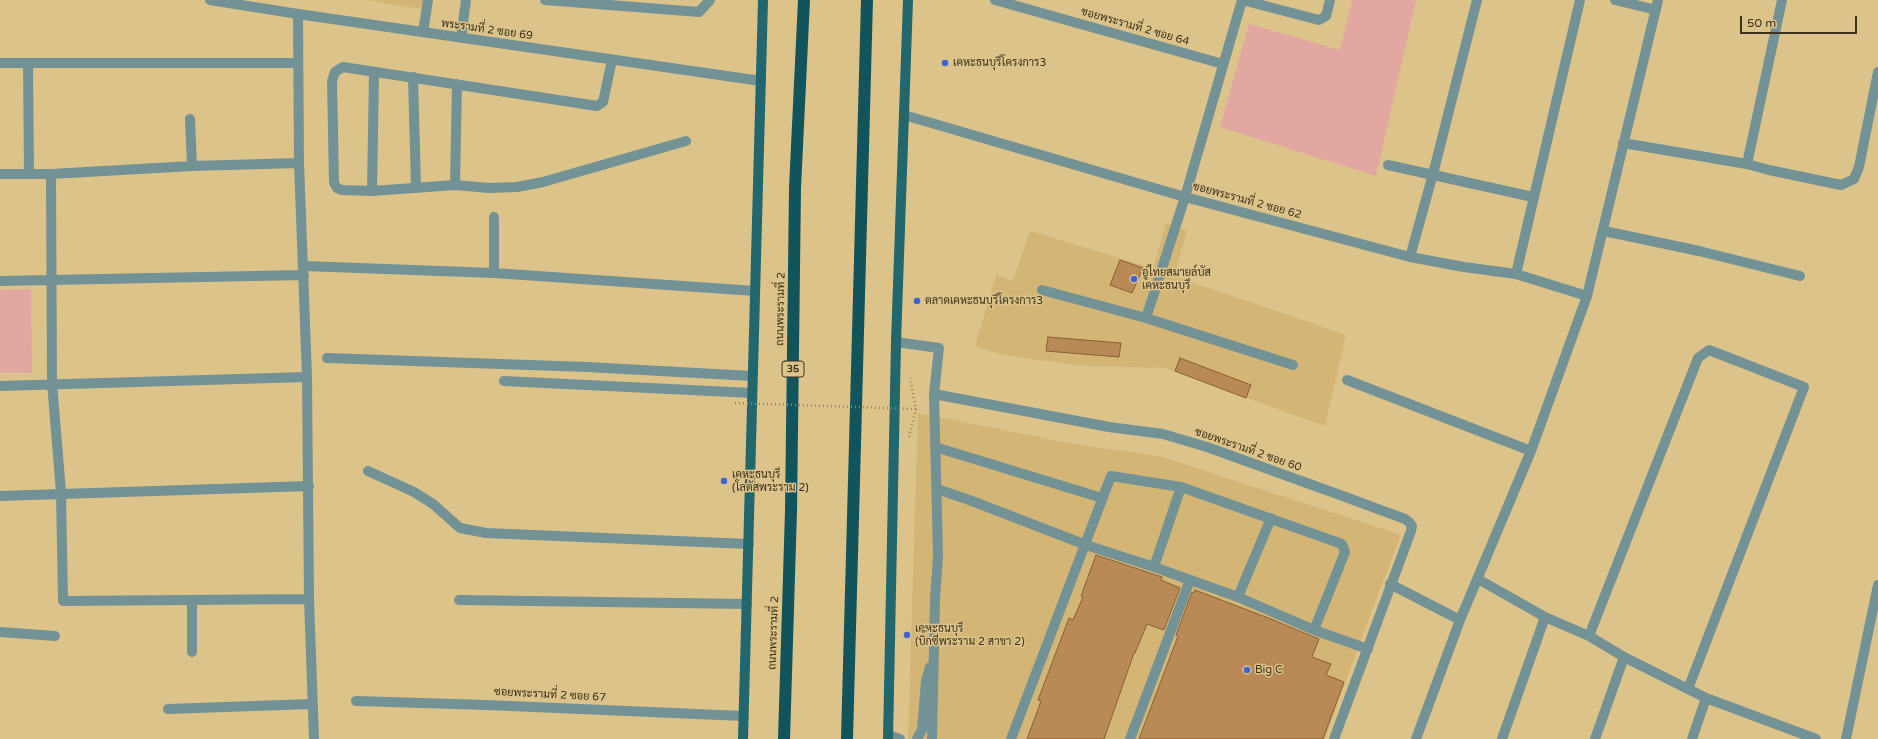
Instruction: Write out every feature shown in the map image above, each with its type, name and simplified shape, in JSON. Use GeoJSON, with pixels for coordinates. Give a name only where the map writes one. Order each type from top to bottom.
{"type":"FeatureCollection","features":[{"type":"Feature","properties":{"kind":"highway","name":"ถนนพระรามที่ 2"},"geometry":{"type":"LineString","coordinates":[[784,739],[791,511],[795,188],[804,0]]}},
{"type":"Feature","properties":{"kind":"highway"},"geometry":{"type":"LineString","coordinates":[[847,739],[867,0]]}},
{"type":"Feature","properties":{"kind":"main road"},"geometry":{"type":"LineString","coordinates":[[743,739],[763,0]]}},
{"type":"Feature","properties":{"kind":"main road"},"geometry":{"type":"LineString","coordinates":[[888,737],[896,342],[908,0]]}},
{"type":"Feature","properties":{"kind":"street","name":"พระรามที่ 2 ซอย 69"},"geometry":{"type":"LineString","coordinates":[[210,0],[761,81]]}},
{"type":"Feature","properties":{"kind":"street"},"geometry":{"type":"LineString","coordinates":[[423,32],[428,0]]}},
{"type":"Feature","properties":{"kind":"street"},"geometry":{"type":"LineString","coordinates":[[461,38],[466,0]]}},
{"type":"Feature","properties":{"kind":"street"},"geometry":{"type":"LineString","coordinates":[[546,0],[699,12],[710,0]]}},
{"type":"Feature","properties":{"kind":"street","name":"ซอยพระรามที่ 2 ซอย 64"},"geometry":{"type":"LineString","coordinates":[[996,0],[1223,64]]}},
{"type":"Feature","properties":{"kind":"street"},"geometry":{"type":"LineString","coordinates":[[1146,318],[1185,197],[1242,0],[1268,4],[1322,20],[1326,16],[1330,0]]}},
{"type":"Feature","properties":{"kind":"street"},"geometry":{"type":"LineString","coordinates":[[1410,257],[1433,174],[1477,0]]}},
{"type":"Feature","properties":{"kind":"street"},"geometry":{"type":"LineString","coordinates":[[1516,274],[1580,0]]}},
{"type":"Feature","properties":{"kind":"street"},"geometry":{"type":"LineString","coordinates":[[1416,739],[1460,620],[1531,451],[1587,296],[1604,231],[1623,143],[1657,5],[1615,0]]}},
{"type":"Feature","properties":{"kind":"street"},"geometry":{"type":"LineString","coordinates":[[1747,164],[1782,0]]}},
{"type":"Feature","properties":{"kind":"street"},"geometry":{"type":"LineString","coordinates":[[298,14],[297,63],[299,163],[307,377],[311,704],[314,739]]}},
{"type":"Feature","properties":{"kind":"street"},"geometry":{"type":"LineString","coordinates":[[612,60],[603,102],[597,106],[343,67],[335,72],[332,81],[334,183],[337,188],[342,190],[372,191],[454,185],[489,188],[517,187],[543,182],[686,141]]}},
{"type":"Feature","properties":{"kind":"street"},"geometry":{"type":"LineString","coordinates":[[28,63],[28,174]]}},
{"type":"Feature","properties":{"kind":"street"},"geometry":{"type":"LineString","coordinates":[[0,64],[297,63]]}},
{"type":"Feature","properties":{"kind":"street"},"geometry":{"type":"LineString","coordinates":[[372,191],[374,72]]}},
{"type":"Feature","properties":{"kind":"street"},"geometry":{"type":"LineString","coordinates":[[1623,143],[1747,164],[1842,185],[1854,179],[1859,167],[1878,72]]}},
{"type":"Feature","properties":{"kind":"street"},"geometry":{"type":"LineString","coordinates":[[413,77],[416,188]]}},
{"type":"Feature","properties":{"kind":"street"},"geometry":{"type":"LineString","coordinates":[[454,185],[457,84]]}},
{"type":"Feature","properties":{"kind":"street","name":"ซอยพระรามที่ 2 ซอย 62"},"geometry":{"type":"LineString","coordinates":[[904,115],[1185,197],[1410,257],[1464,267],[1516,274],[1587,296]]}},
{"type":"Feature","properties":{"kind":"street"},"geometry":{"type":"LineString","coordinates":[[190,119],[192,166]]}},
{"type":"Feature","properties":{"kind":"street"},"geometry":{"type":"LineString","coordinates":[[0,174],[51,174],[192,166],[299,163]]}},
{"type":"Feature","properties":{"kind":"street"},"geometry":{"type":"LineString","coordinates":[[1388,165],[1533,197]]}},
{"type":"Feature","properties":{"kind":"street"},"geometry":{"type":"LineString","coordinates":[[51,174],[52,383],[61,492],[63,601],[309,600]]}},
{"type":"Feature","properties":{"kind":"street"},"geometry":{"type":"LineString","coordinates":[[494,217],[494,273]]}},
{"type":"Feature","properties":{"kind":"street"},"geometry":{"type":"LineString","coordinates":[[1604,231],[1699,251],[1800,276]]}},
{"type":"Feature","properties":{"kind":"street"},"geometry":{"type":"LineString","coordinates":[[0,281],[304,270],[494,273],[754,291]]}},
{"type":"Feature","properties":{"kind":"street"},"geometry":{"type":"LineString","coordinates":[[1042,290],[1146,318],[1293,366]]}},
{"type":"Feature","properties":{"kind":"street"},"geometry":{"type":"LineString","coordinates":[[896,342],[939,348],[934,394],[938,556],[935,599],[932,739]]}},
{"type":"Feature","properties":{"kind":"street"},"geometry":{"type":"LineString","coordinates":[[1589,636],[1698,358],[1709,350],[1804,387],[1688,689]]}},
{"type":"Feature","properties":{"kind":"street"},"geometry":{"type":"LineString","coordinates":[[327,358],[587,367],[752,376]]}},
{"type":"Feature","properties":{"kind":"street"},"geometry":{"type":"LineString","coordinates":[[0,386],[52,383],[307,377]]}},
{"type":"Feature","properties":{"kind":"street"},"geometry":{"type":"LineString","coordinates":[[1347,380],[1531,451]]}},
{"type":"Feature","properties":{"kind":"street"},"geometry":{"type":"LineString","coordinates":[[504,381],[752,393]]}},
{"type":"Feature","properties":{"kind":"street","name":"ซอยพระรามที่ 2 ซอย 60"},"geometry":{"type":"LineString","coordinates":[[934,394],[1109,427],[1163,434],[1207,447],[1405,519],[1412,526],[1411,531],[1390,584],[1368,649],[1334,739]]}},
{"type":"Feature","properties":{"kind":"street"},"geometry":{"type":"LineString","coordinates":[[935,447],[1102,498]]}},
{"type":"Feature","properties":{"kind":"street"},"geometry":{"type":"LineString","coordinates":[[368,471],[414,492],[433,504],[460,528],[486,533],[749,544]]}},
{"type":"Feature","properties":{"kind":"street"},"geometry":{"type":"LineString","coordinates":[[1011,739],[1111,476],[1181,487],[1342,544],[1345,552],[1314,630]]}},
{"type":"Feature","properties":{"kind":"street"},"geometry":{"type":"LineString","coordinates":[[0,496],[61,492],[309,486]]}},
{"type":"Feature","properties":{"kind":"street"},"geometry":{"type":"LineString","coordinates":[[1154,567],[1181,487]]}},
{"type":"Feature","properties":{"kind":"street"},"geometry":{"type":"LineString","coordinates":[[937,489],[1086,545],[1238,597],[1314,630],[1368,649]]}},
{"type":"Feature","properties":{"kind":"street"},"geometry":{"type":"LineString","coordinates":[[1238,597],[1271,518]]}},
{"type":"Feature","properties":{"kind":"street"},"geometry":{"type":"LineString","coordinates":[[1478,579],[1545,617],[1589,636],[1624,657],[1706,698],[1798,736],[1816,739]]}},
{"type":"Feature","properties":{"kind":"street"},"geometry":{"type":"LineString","coordinates":[[1130,739],[1190,580]]}},
{"type":"Feature","properties":{"kind":"street"},"geometry":{"type":"LineString","coordinates":[[1390,584],[1460,620]]}},
{"type":"Feature","properties":{"kind":"street"},"geometry":{"type":"LineString","coordinates":[[1846,739],[1878,585]]}},
{"type":"Feature","properties":{"kind":"street"},"geometry":{"type":"LineString","coordinates":[[192,600],[192,652]]}},
{"type":"Feature","properties":{"kind":"street"},"geometry":{"type":"LineString","coordinates":[[459,600],[747,604]]}},
{"type":"Feature","properties":{"kind":"street"},"geometry":{"type":"LineString","coordinates":[[1502,739],[1545,617]]}},
{"type":"Feature","properties":{"kind":"street"},"geometry":{"type":"LineString","coordinates":[[0,632],[55,636]]}},
{"type":"Feature","properties":{"kind":"street"},"geometry":{"type":"LineString","coordinates":[[917,739],[922,730],[926,681],[934,650]]}},
{"type":"Feature","properties":{"kind":"street"},"geometry":{"type":"LineString","coordinates":[[1595,739],[1624,657]]}},
{"type":"Feature","properties":{"kind":"street"},"geometry":{"type":"LineString","coordinates":[[1692,739],[1706,698]]}},
{"type":"Feature","properties":{"kind":"street","name":"ซอยพระรามที่ 2 ซอย 67"},"geometry":{"type":"LineString","coordinates":[[356,701],[743,716]]}},
{"type":"Feature","properties":{"kind":"street"},"geometry":{"type":"LineString","coordinates":[[168,710],[311,704]]}},
{"type":"Feature","properties":{"kind":"street"},"geometry":{"type":"LineString","coordinates":[[888,737],[900,739]]}},
{"type":"Feature","properties":{"kind":"path"},"geometry":{"type":"LineString","coordinates":[[909,437],[916,409],[910,378]]}},
{"type":"Feature","properties":{"kind":"path"},"geometry":{"type":"LineString","coordinates":[[734,403],[916,409]]}},
{"type":"Feature","properties":{"kind":"shaded area"},"geometry":{"type":"Polygon","coordinates":[[[367,0],[423,0],[422,9],[367,0]]]}},
{"type":"Feature","properties":{"kind":"shaded area"},"geometry":{"type":"Polygon","coordinates":[[[1352,0],[1416,0],[1376,176],[1220,127],[1249,24],[1340,50],[1352,0]]]}},
{"type":"Feature","properties":{"kind":"shaded area"},"geometry":{"type":"Polygon","coordinates":[[[1166,223],[1187,231],[1174,276],[1346,335],[1325,426],[1164,368],[1087,366],[1022,358],[996,353],[975,346],[996,275],[1013,281],[1030,231],[1153,268],[1166,223]]]}},
{"type":"Feature","properties":{"kind":"shaded area"},"geometry":{"type":"Polygon","coordinates":[[[31,289],[32,373],[0,373],[0,290],[31,289]]]}},
{"type":"Feature","properties":{"kind":"shaded area"},"geometry":{"type":"Polygon","coordinates":[[[918,413],[1074,444],[1163,457],[1401,535],[1325,739],[908,739],[918,413]]]}},
{"type":"Feature","properties":{"kind":"building"},"geometry":{"type":"Polygon","coordinates":[[[1120,260],[1143,268],[1132,293],[1110,285],[1120,260]]]}},
{"type":"Feature","properties":{"kind":"building"},"geometry":{"type":"Polygon","coordinates":[[[1048,337],[1121,343],[1119,357],[1046,351],[1048,337]]]}},
{"type":"Feature","properties":{"kind":"building"},"geometry":{"type":"Polygon","coordinates":[[[1180,358],[1251,385],[1246,398],[1175,371],[1180,358]]]}},
{"type":"Feature","properties":{"kind":"building"},"geometry":{"type":"Polygon","coordinates":[[[1096,555],[1162,577],[1161,580],[1180,588],[1164,630],[1147,624],[1134,653],[1104,739],[1027,739],[1041,701],[1038,700],[1069,618],[1073,620],[1083,597],[1081,596],[1096,555]]]}},
{"type":"Feature","properties":{"kind":"building","name":"Big C"},"geometry":{"type":"Polygon","coordinates":[[[1195,590],[1319,639],[1312,657],[1331,664],[1326,675],[1344,682],[1323,739],[1139,739],[1178,636],[1176,635],[1192,592],[1194,593],[1195,590]]]}},
{"type":"Feature","properties":{"kind":"place","name":"เคหะธนบุรีโครงการ3"},"geometry":{"type":"Point","coordinates":[945,63]}},
{"type":"Feature","properties":{"kind":"place","name":"อู่ไทยสมายล์บัส เคหะธนบุรี"},"geometry":{"type":"Point","coordinates":[1134,279]}},
{"type":"Feature","properties":{"kind":"place","name":"ตลาดเคหะธนบุรีโครงการ3"},"geometry":{"type":"Point","coordinates":[917,301]}},
{"type":"Feature","properties":{"kind":"place","name":"เคหะธนบุรี (โลตัสพระราม 2)"},"geometry":{"type":"Point","coordinates":[724,481]}},
{"type":"Feature","properties":{"kind":"place","name":"เคหะธนบุรี (บิ๊กซีพระราม 2 สาขา 2)"},"geometry":{"type":"Point","coordinates":[907,635]}},
{"type":"Feature","properties":{"kind":"place","name":"Big C"},"geometry":{"type":"Point","coordinates":[1247,670]}}]}
